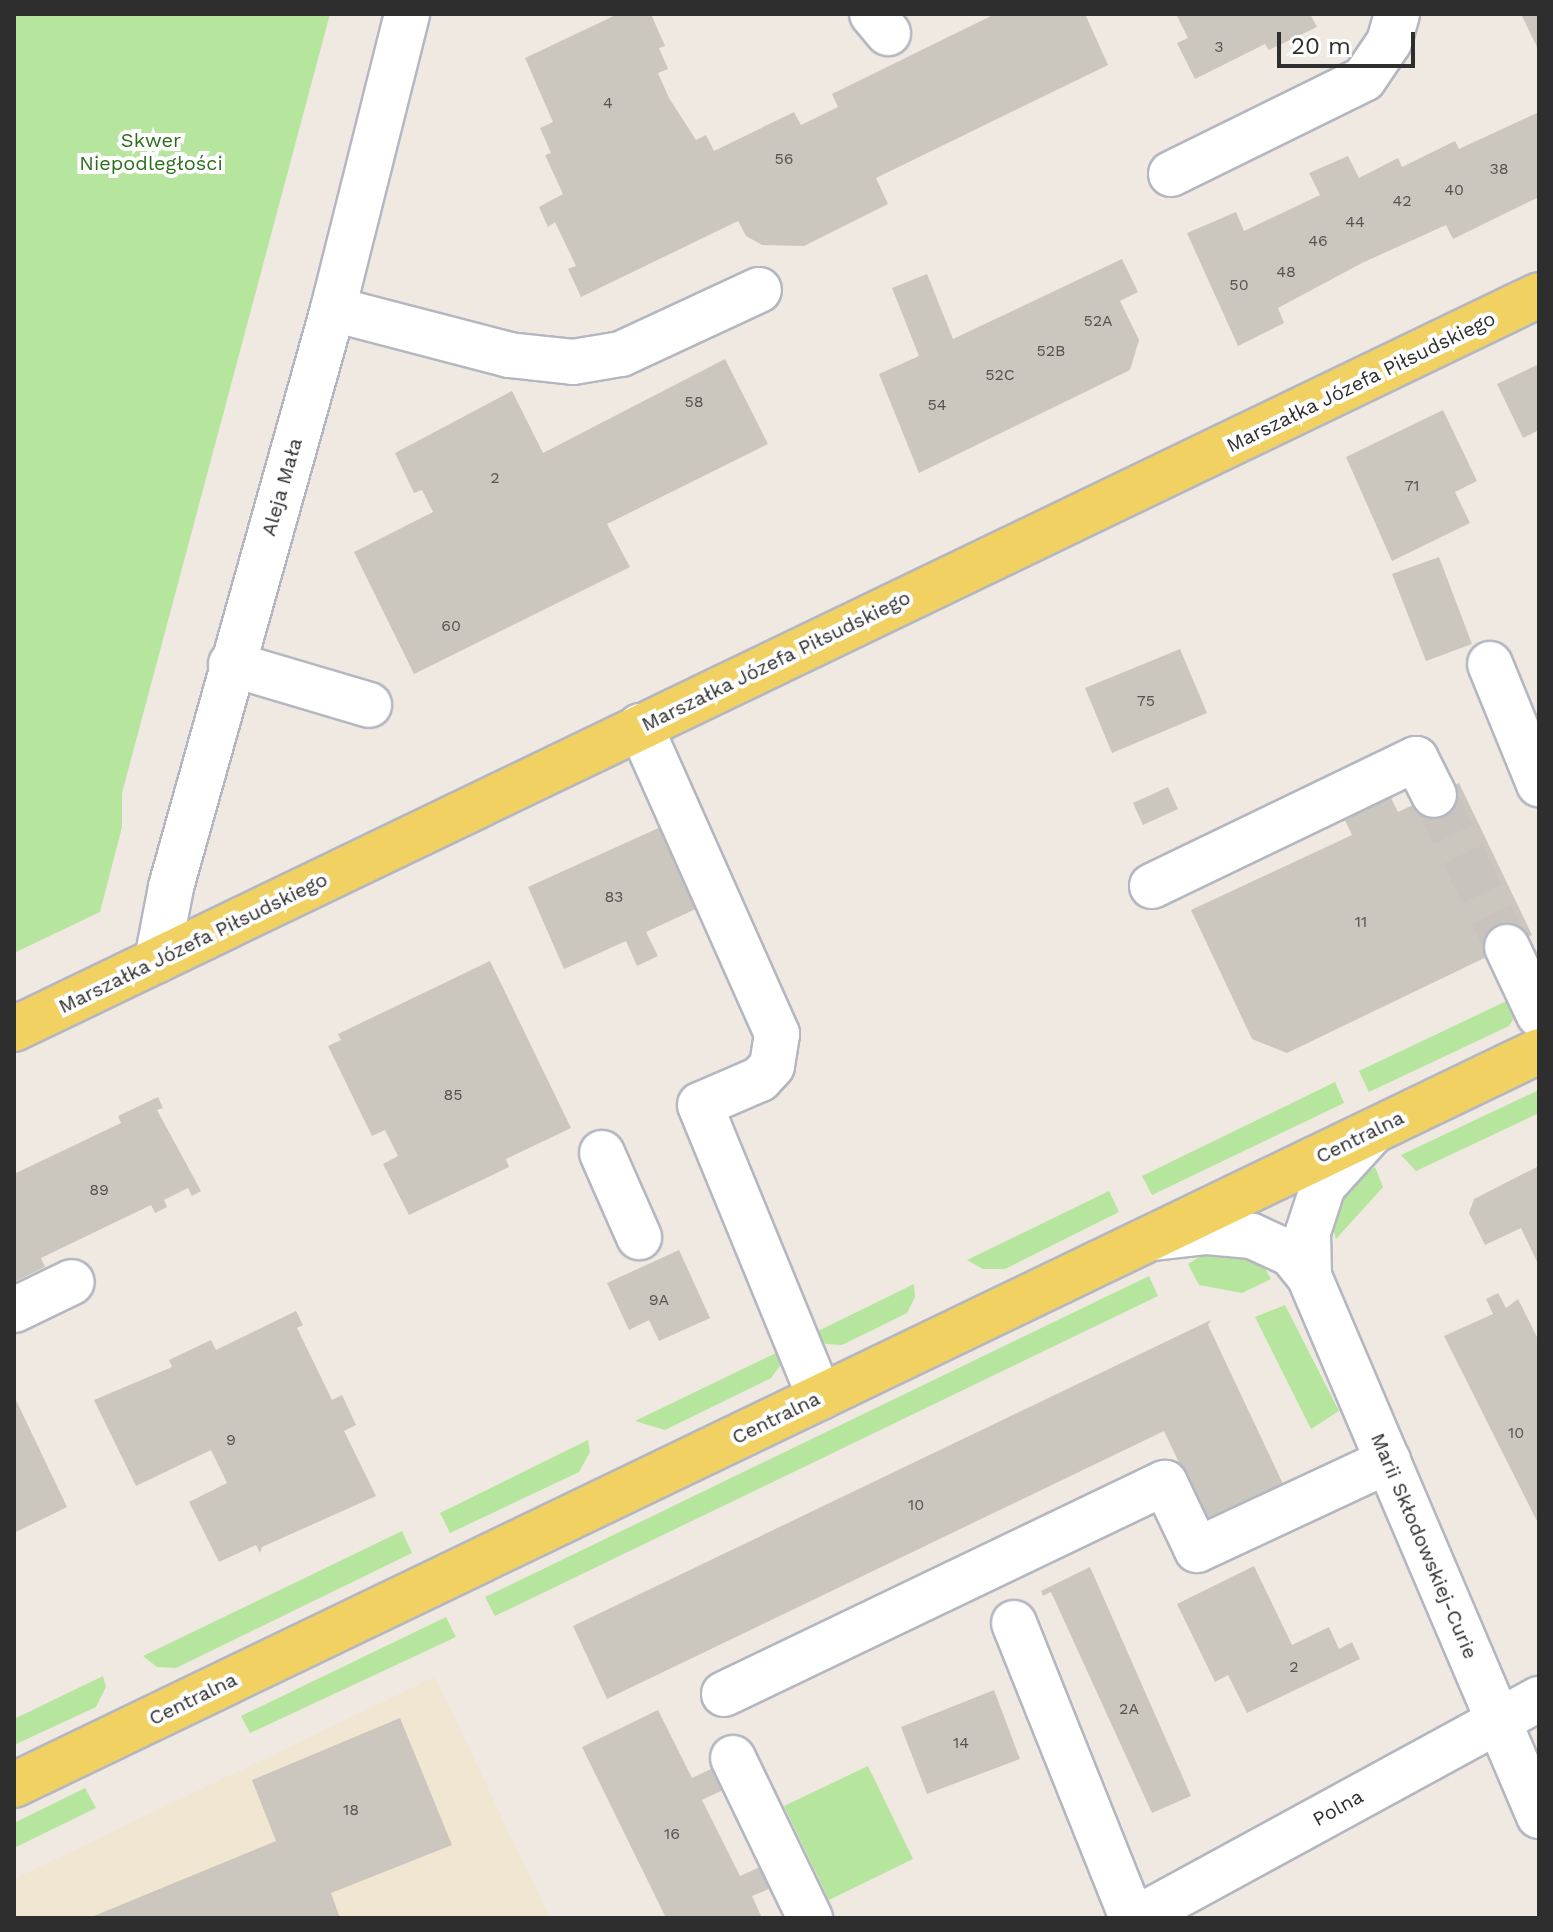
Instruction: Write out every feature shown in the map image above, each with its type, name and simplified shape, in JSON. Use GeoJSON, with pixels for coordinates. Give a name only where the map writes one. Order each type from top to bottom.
{"type":"FeatureCollection","features":[{"type":"Feature","properties":{"kind":"main road","name":"Marszałka Józefa Piłsudskiego"},"geometry":{"type":"LineString","coordinates":[[14,1029],[1539,295]]}},
{"type":"Feature","properties":{"kind":"main road","name":"Centralna"},"geometry":{"type":"LineString","coordinates":[[14,1785],[1539,1051]]}},
{"type":"Feature","properties":{"kind":"street","name":"Aleja Mała"},"geometry":{"type":"LineString","coordinates":[[157,960],[231,664],[333,309],[407,14]]}},
{"type":"Feature","properties":{"kind":"street"},"geometry":{"type":"LineString","coordinates":[[1171,174],[1364,79],[1389,42],[1397,14]]}},
{"type":"Feature","properties":{"kind":"street"},"geometry":{"type":"LineString","coordinates":[[333,309],[509,355],[573,362],[621,354],[759,290]]}},
{"type":"Feature","properties":{"kind":"street"},"geometry":{"type":"LineString","coordinates":[[231,664],[369,705]]}},
{"type":"Feature","properties":{"kind":"street"},"geometry":{"type":"LineString","coordinates":[[1490,664],[1539,784]]}},
{"type":"Feature","properties":{"kind":"street"},"geometry":{"type":"LineString","coordinates":[[640,726],[777,1034],[772,1066],[760,1079],[700,1105],[820,1397]]}},
{"type":"Feature","properties":{"kind":"street"},"geometry":{"type":"LineString","coordinates":[[1152,886],[1416,759],[1434,795]]}},
{"type":"Feature","properties":{"kind":"street"},"geometry":{"type":"LineString","coordinates":[[1507,947],[1539,1015]]}},
{"type":"Feature","properties":{"kind":"street","name":"Marii Skłodowskiej-Curie"},"geometry":{"type":"LineString","coordinates":[[1309,1276],[1308,1232],[1323,1186],[1374,1130]]}},
{"type":"Feature","properties":{"kind":"street"},"geometry":{"type":"LineString","coordinates":[[602,1153],[639,1237]]}},
{"type":"Feature","properties":{"kind":"street","name":"Marii Skłodowskiej-Curie"},"geometry":{"type":"LineString","coordinates":[[1152,1238],[1207,1232],[1252,1236],[1291,1254],[1309,1276],[1539,1816]]}},
{"type":"Feature","properties":{"kind":"street"},"geometry":{"type":"LineString","coordinates":[[14,1310],[72,1282]]}},
{"type":"Feature","properties":{"kind":"street"},"geometry":{"type":"LineString","coordinates":[[724,1694],[1165,1483],[1197,1550],[1388,1461]]}},
{"type":"Feature","properties":{"kind":"street"},"geometry":{"type":"LineString","coordinates":[[1014,1623],[1135,1918]]}},
{"type":"Feature","properties":{"kind":"street","name":"Polna"},"geometry":{"type":"LineString","coordinates":[[1135,1918],[1539,1699]]}},
{"type":"Feature","properties":{"kind":"street"},"geometry":{"type":"LineString","coordinates":[[733,1758],[810,1918]]}},
{"type":"Feature","properties":{"kind":"shaded area"},"geometry":{"type":"Polygon","coordinates":[[[435,1677],[550,1918],[14,1918],[14,1879],[435,1677]]]}},
{"type":"Feature","properties":{"kind":"green space","name":"Skwer Niepodległości"},"geometry":{"type":"Polygon","coordinates":[[[14,14],[330,14],[122,793],[122,827],[100,912],[14,953],[14,14]]]}},
{"type":"Feature","properties":{"kind":"green space"},"geometry":{"type":"Polygon","coordinates":[[[1515,997],[1518,1011],[1509,1026],[1369,1092],[1359,1071],[1515,997]]]}},
{"type":"Feature","properties":{"kind":"green space"},"geometry":{"type":"Polygon","coordinates":[[[1335,1082],[1344,1103],[1152,1195],[1142,1176],[1335,1082]]]}},
{"type":"Feature","properties":{"kind":"green space"},"geometry":{"type":"Polygon","coordinates":[[[1539,1090],[1539,1113],[1416,1171],[1401,1155],[1539,1090]]]}},
{"type":"Feature","properties":{"kind":"green space"},"geometry":{"type":"Polygon","coordinates":[[[1375,1167],[1383,1187],[1336,1239],[1331,1223],[1342,1193],[1375,1167]]]}},
{"type":"Feature","properties":{"kind":"green space"},"geometry":{"type":"Polygon","coordinates":[[[1109,1191],[1119,1212],[1005,1269],[983,1269],[967,1260],[1109,1191]]]}},
{"type":"Feature","properties":{"kind":"green space"},"geometry":{"type":"Polygon","coordinates":[[[1209,1251],[1248,1257],[1265,1268],[1271,1279],[1242,1293],[1199,1285],[1188,1264],[1209,1251]]]}},
{"type":"Feature","properties":{"kind":"green space"},"geometry":{"type":"Polygon","coordinates":[[[1149,1276],[1158,1296],[495,1616],[485,1597],[1149,1276]]]}},
{"type":"Feature","properties":{"kind":"green space"},"geometry":{"type":"Polygon","coordinates":[[[914,1284],[915,1297],[907,1313],[842,1345],[826,1344],[812,1334],[914,1284]]]}},
{"type":"Feature","properties":{"kind":"green space"},"geometry":{"type":"Polygon","coordinates":[[[1285,1305],[1339,1411],[1311,1429],[1255,1317],[1285,1305]]]}},
{"type":"Feature","properties":{"kind":"green space"},"geometry":{"type":"Polygon","coordinates":[[[780,1351],[782,1363],[771,1378],[665,1430],[635,1421],[780,1351]]]}},
{"type":"Feature","properties":{"kind":"green space"},"geometry":{"type":"Polygon","coordinates":[[[588,1440],[590,1452],[579,1472],[450,1533],[440,1513],[588,1440]]]}},
{"type":"Feature","properties":{"kind":"green space"},"geometry":{"type":"Polygon","coordinates":[[[402,1531],[412,1553],[176,1668],[157,1667],[143,1656],[402,1531]]]}},
{"type":"Feature","properties":{"kind":"green space"},"geometry":{"type":"Polygon","coordinates":[[[446,1617],[456,1637],[250,1733],[241,1716],[446,1617]]]}},
{"type":"Feature","properties":{"kind":"green space"},"geometry":{"type":"Polygon","coordinates":[[[103,1676],[106,1687],[96,1707],[14,1745],[14,1719],[103,1676]]]}},
{"type":"Feature","properties":{"kind":"green space"},"geometry":{"type":"Polygon","coordinates":[[[868,1766],[913,1859],[829,1900],[784,1806],[868,1766]]]}},
{"type":"Feature","properties":{"kind":"green space"},"geometry":{"type":"Polygon","coordinates":[[[85,1788],[96,1808],[14,1848],[14,1823],[85,1788]]]}},
{"type":"Feature","properties":{"kind":"building"},"geometry":{"type":"Polygon","coordinates":[[[618,14],[651,14],[665,46],[659,48],[668,69],[658,73],[669,98],[696,140],[706,135],[714,151],[794,112],[801,125],[838,107],[832,94],[995,14],[1085,14],[1108,65],[876,178],[888,204],[804,246],[762,245],[746,236],[738,221],[581,297],[568,269],[576,266],[555,222],[548,227],[539,207],[563,194],[545,155],[551,153],[540,128],[553,122],[525,58],[618,14]]]}},
{"type":"Feature","properties":{"kind":"building"},"geometry":{"type":"Polygon","coordinates":[[[1176,14],[1310,14],[1317,27],[1269,50],[1265,44],[1195,79],[1177,43],[1188,38],[1176,14]]]}},
{"type":"Feature","properties":{"kind":"building"},"geometry":{"type":"Polygon","coordinates":[[[1521,14],[1539,14],[1539,51],[1521,14]]]}},
{"type":"Feature","properties":{"kind":"building"},"geometry":{"type":"Polygon","coordinates":[[[1539,112],[1539,197],[1453,239],[1446,225],[1362,263],[1278,308],[1284,323],[1238,346],[1187,233],[1236,212],[1244,231],[1320,195],[1309,173],[1348,156],[1359,178],[1398,158],[1402,167],[1455,141],[1459,149],[1539,112]]]}},
{"type":"Feature","properties":{"kind":"building"},"geometry":{"type":"Polygon","coordinates":[[[1122,259],[1138,292],[1120,301],[1139,340],[1130,370],[919,473],[879,374],[919,356],[892,288],[927,274],[953,339],[1122,259]]]}},
{"type":"Feature","properties":{"kind":"building"},"geometry":{"type":"Polygon","coordinates":[[[725,359],[768,444],[607,524],[630,567],[414,674],[354,552],[433,512],[422,490],[414,493],[395,453],[512,391],[543,453],[725,359]]]}},
{"type":"Feature","properties":{"kind":"building"},"geometry":{"type":"Polygon","coordinates":[[[1539,364],[1539,430],[1523,438],[1497,384],[1539,364]]]}},
{"type":"Feature","properties":{"kind":"building"},"geometry":{"type":"Polygon","coordinates":[[[1443,410],[1477,481],[1455,492],[1470,523],[1392,561],[1346,457],[1443,410]]]}},
{"type":"Feature","properties":{"kind":"building"},"geometry":{"type":"Polygon","coordinates":[[[1439,557],[1472,644],[1426,661],[1392,574],[1439,557]]]}},
{"type":"Feature","properties":{"kind":"building"},"geometry":{"type":"Polygon","coordinates":[[[1180,649],[1207,713],[1112,753],[1085,688],[1180,649]]]}},
{"type":"Feature","properties":{"kind":"building"},"geometry":{"type":"Polygon","coordinates":[[[1459,783],[1532,935],[1287,1053],[1252,1039],[1191,910],[1352,835],[1343,816],[1389,794],[1398,812],[1459,783]]]}},
{"type":"Feature","properties":{"kind":"building"},"geometry":{"type":"Polygon","coordinates":[[[1168,787],[1178,809],[1143,825],[1133,803],[1168,787]]]}},
{"type":"Feature","properties":{"kind":"building"},"geometry":{"type":"Polygon","coordinates":[[[665,825],[700,907],[646,932],[658,956],[637,966],[626,941],[564,969],[528,887],[665,825]]]}},
{"type":"Feature","properties":{"kind":"building"},"geometry":{"type":"Polygon","coordinates":[[[490,961],[571,1128],[506,1159],[509,1167],[409,1215],[383,1164],[398,1156],[385,1130],[372,1136],[328,1046],[341,1040],[338,1034],[490,961]]]}},
{"type":"Feature","properties":{"kind":"building"},"geometry":{"type":"Polygon","coordinates":[[[158,1097],[163,1108],[157,1110],[201,1191],[192,1196],[188,1188],[164,1200],[167,1207],[155,1213],[151,1205],[41,1258],[45,1267],[14,1282],[14,1174],[121,1123],[118,1116],[158,1097]]]}},
{"type":"Feature","properties":{"kind":"building"},"geometry":{"type":"Polygon","coordinates":[[[1539,1166],[1539,1266],[1521,1228],[1485,1245],[1469,1213],[1474,1199],[1539,1166]]]}},
{"type":"Feature","properties":{"kind":"building"},"geometry":{"type":"Polygon","coordinates":[[[679,1250],[710,1318],[659,1341],[649,1320],[629,1330],[607,1283],[679,1250]]]}},
{"type":"Feature","properties":{"kind":"building"},"geometry":{"type":"Polygon","coordinates":[[[1498,1293],[1506,1308],[1518,1299],[1539,1341],[1539,1525],[1444,1336],[1493,1314],[1486,1299],[1498,1293]]]}},
{"type":"Feature","properties":{"kind":"building"},"geometry":{"type":"Polygon","coordinates":[[[296,1311],[303,1325],[297,1328],[332,1400],[342,1395],[356,1425],[344,1431],[376,1496],[262,1547],[260,1553],[256,1545],[219,1562],[189,1502],[227,1483],[211,1450],[136,1486],[94,1400],[172,1367],[169,1360],[211,1340],[216,1350],[296,1311]]]}},
{"type":"Feature","properties":{"kind":"building"},"geometry":{"type":"Polygon","coordinates":[[[1211,1320],[1208,1325],[1284,1486],[1208,1524],[1164,1431],[607,1699],[573,1626],[1211,1320]]]}},
{"type":"Feature","properties":{"kind":"building"},"geometry":{"type":"Polygon","coordinates":[[[14,1396],[67,1507],[14,1533],[14,1396]]]}},
{"type":"Feature","properties":{"kind":"building"},"geometry":{"type":"Polygon","coordinates":[[[1254,1566],[1292,1645],[1329,1627],[1339,1649],[1352,1642],[1360,1659],[1247,1713],[1228,1675],[1215,1682],[1177,1604],[1254,1566]]]}},
{"type":"Feature","properties":{"kind":"building"},"geometry":{"type":"Polygon","coordinates":[[[1090,1567],[1191,1796],[1152,1813],[1051,1592],[1043,1596],[1041,1591],[1090,1567]]]}},
{"type":"Feature","properties":{"kind":"building"},"geometry":{"type":"Polygon","coordinates":[[[994,1690],[1020,1759],[927,1794],[901,1727],[994,1690]]]}},
{"type":"Feature","properties":{"kind":"building"},"geometry":{"type":"Polygon","coordinates":[[[658,1710],[692,1778],[713,1768],[723,1790],[702,1800],[740,1876],[760,1867],[771,1888],[752,1896],[762,1918],[666,1918],[582,1747],[658,1710]]]}},
{"type":"Feature","properties":{"kind":"building"},"geometry":{"type":"Polygon","coordinates":[[[400,1718],[452,1845],[331,1893],[340,1918],[89,1918],[276,1841],[252,1780],[400,1718]]]}},
{"type":"Feature","properties":{"kind":"tunnel"},"geometry":{"type":"LineString","coordinates":[[1434,795],[1507,947]]}}]}
